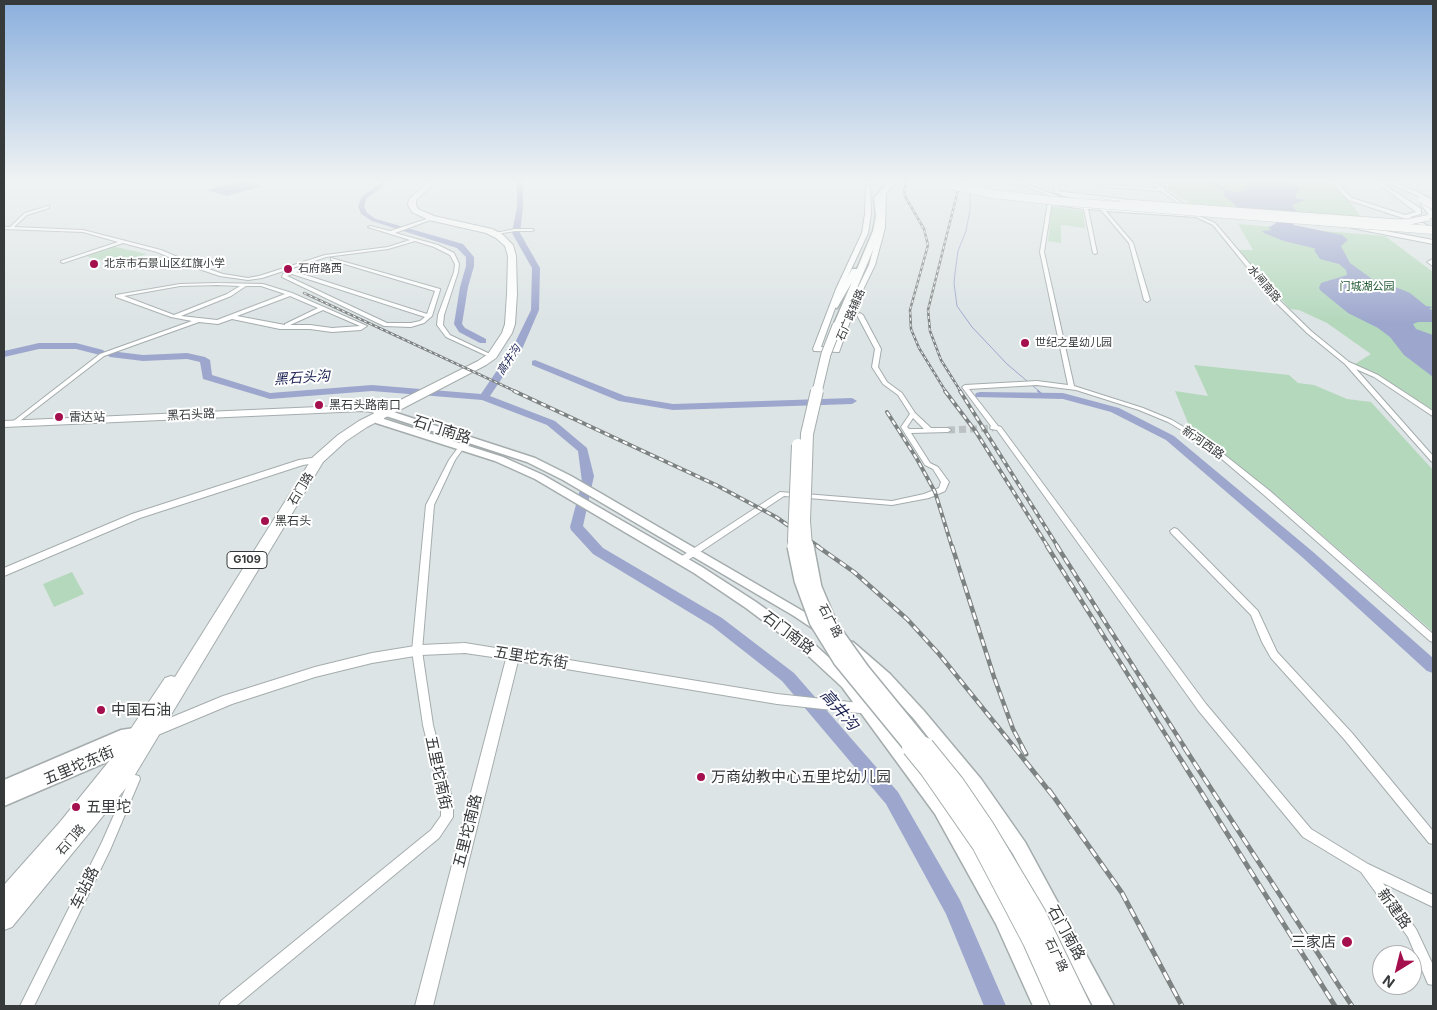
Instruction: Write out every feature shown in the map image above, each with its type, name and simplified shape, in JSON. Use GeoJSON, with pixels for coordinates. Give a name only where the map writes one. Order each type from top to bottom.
{"type":"FeatureCollection","features":[{"type":"Feature","properties":{"kind":"highway"},"geometry":{"type":"LineString","coordinates":[[474,229],[493,234]]}},
{"type":"Feature","properties":{"kind":"highway","name":"石门路"},"geometry":{"type":"LineString","coordinates":[[438,385],[467,369],[487,354],[501,337],[506,318],[507,251],[504,244],[493,234]]}},
{"type":"Feature","properties":{"kind":"highway","name":"石门路"},"geometry":{"type":"LineString","coordinates":[[4,902],[67,830],[142,736],[314,460],[351,431],[381,413],[482,363],[492,356],[508,333],[512,294],[511,249],[506,242],[493,234]]}},
{"type":"Feature","properties":{"kind":"highway","name":"石门路"},"geometry":{"type":"LineString","coordinates":[[4,919],[123,777],[142,736]]}},
{"type":"Feature","properties":{"kind":"main road","name":"石广路"},"geometry":{"type":"LineString","coordinates":[[870,229],[834,326],[807,434],[804,521],[806,553],[814,588],[830,626],[862,671],[954,784],[984,828],[1036,914],[1080,1006]]}},
{"type":"Feature","properties":{"kind":"main road","name":"石广路"},"geometry":{"type":"LineString","coordinates":[[877,229],[867,257],[812,375],[798,437],[794,540],[802,580],[817,621],[841,660],[930,769],[982,844],[1033,941],[1062,1006]]}},
{"type":"Feature","properties":{"kind":"main road"},"geometry":{"type":"LineString","coordinates":[[854,302],[865,271],[867,257]]}},
{"type":"Feature","properties":{"kind":"main road"},"geometry":{"type":"LineString","coordinates":[[834,306],[855,270]]}},
{"type":"Feature","properties":{"kind":"main road","name":"石门南路"},"geometry":{"type":"LineString","coordinates":[[603,506],[565,492],[499,459],[380,421],[381,413],[495,446],[531,460],[567,478],[603,506],[688,556],[799,613],[860,655],[886,678],[919,714],[975,784],[1019,848],[1104,1006]]}},
{"type":"Feature","properties":{"kind":"main road","name":"石门南路"},"geometry":{"type":"LineString","coordinates":[[688,556],[807,646],[847,683],[867,708],[941,809],[1003,917],[1043,1006]]}},
{"type":"Feature","properties":{"kind":"main road","name":"五里坨东街"},"geometry":{"type":"LineString","coordinates":[[4,788],[121,737],[142,736]]}},
{"type":"Feature","properties":{"kind":"main road","name":"五里坨东街"},"geometry":{"type":"LineString","coordinates":[[4,799],[142,736]]}},
{"type":"Feature","properties":{"kind":"street"},"geometry":{"type":"LineString","coordinates":[[50,229],[79,230],[159,251],[222,275],[254,279]]}},
{"type":"Feature","properties":{"kind":"street"},"geometry":{"type":"LineString","coordinates":[[379,229],[448,251],[455,258],[457,264],[451,288],[440,315],[440,325],[442,330],[457,341],[487,354]]}},
{"type":"Feature","properties":{"kind":"street"},"geometry":{"type":"LineString","coordinates":[[391,232],[399,229]]}},
{"type":"Feature","properties":{"kind":"street","name":"石广路辅路"},"geometry":{"type":"LineString","coordinates":[[866,229],[839,288],[817,349],[836,350],[854,302],[867,276],[882,229]]}},
{"type":"Feature","properties":{"kind":"street"},"geometry":{"type":"LineString","coordinates":[[1046,229],[1042,252],[1071,387]]}},
{"type":"Feature","properties":{"kind":"street"},"geometry":{"type":"LineString","coordinates":[[1090,229],[1095,253]]}},
{"type":"Feature","properties":{"kind":"street"},"geometry":{"type":"LineString","coordinates":[[1119,229],[1131,243],[1147,300]]}},
{"type":"Feature","properties":{"kind":"street","name":"水闸南路"},"geometry":{"type":"LineString","coordinates":[[1218,229],[1258,277],[1266,290],[1309,332],[1347,363],[1376,376],[1433,414]]}},
{"type":"Feature","properties":{"kind":"street"},"geometry":{"type":"LineString","coordinates":[[1368,229],[1433,242]]}},
{"type":"Feature","properties":{"kind":"street"},"geometry":{"type":"LineString","coordinates":[[493,234],[532,230]]}},
{"type":"Feature","properties":{"kind":"street"},"geometry":{"type":"LineString","coordinates":[[173,316],[229,295],[254,279],[317,258],[388,248],[414,240]]}},
{"type":"Feature","properties":{"kind":"street"},"geometry":{"type":"LineString","coordinates":[[63,262],[124,241]]}},
{"type":"Feature","properties":{"kind":"street"},"geometry":{"type":"LineString","coordinates":[[333,259],[438,290],[429,316],[422,322],[411,325],[386,325],[284,277],[292,272],[333,259],[361,252]]}},
{"type":"Feature","properties":{"kind":"street"},"geometry":{"type":"LineString","coordinates":[[1433,260],[1429,262],[1433,264]]}},
{"type":"Feature","properties":{"kind":"street"},"geometry":{"type":"LineString","coordinates":[[292,272],[429,316]]}},
{"type":"Feature","properties":{"kind":"street"},"geometry":{"type":"LineString","coordinates":[[231,317],[283,327],[310,327],[332,330],[362,328],[364,326],[290,294],[260,285],[180,285],[118,296],[173,316],[218,322],[290,294]]}},
{"type":"Feature","properties":{"kind":"street"},"geometry":{"type":"LineString","coordinates":[[283,327],[323,308]]}},
{"type":"Feature","properties":{"kind":"street"},"geometry":{"type":"LineString","coordinates":[[860,315],[878,349],[875,367],[885,383],[900,394],[913,414],[930,430]]}},
{"type":"Feature","properties":{"kind":"street"},"geometry":{"type":"LineString","coordinates":[[8,424],[102,355],[199,320]]}},
{"type":"Feature","properties":{"kind":"street"},"geometry":{"type":"LineString","coordinates":[[1347,363],[1433,460]]}},
{"type":"Feature","properties":{"kind":"street","name":"新河西路"},"geometry":{"type":"LineString","coordinates":[[1364,868],[1307,833],[1267,786],[1202,707],[999,428],[995,428],[965,387],[1037,383],[1071,387],[1141,408],[1170,421],[1205,442],[1267,492],[1433,639]]}},
{"type":"Feature","properties":{"kind":"street","name":"黑石头路"},"geometry":{"type":"LineString","coordinates":[[8,424],[363,408],[381,413]]}},
{"type":"Feature","properties":{"kind":"street"},"geometry":{"type":"LineString","coordinates":[[688,556],[783,494],[892,503],[926,496],[942,489],[945,482],[936,468],[927,464],[904,427],[913,414]]}},
{"type":"Feature","properties":{"kind":"street"},"geometry":{"type":"LineString","coordinates":[[908,431],[948,430]]}},
{"type":"Feature","properties":{"kind":"street","name":"五里坨南街"},"geometry":{"type":"LineString","coordinates":[[226,1006],[435,834],[447,817],[447,802],[428,725],[417,651],[430,505],[452,460],[462,446]]}},
{"type":"Feature","properties":{"kind":"street"},"geometry":{"type":"LineString","coordinates":[[4,572],[136,516],[314,460]]}},
{"type":"Feature","properties":{"kind":"street"},"geometry":{"type":"LineString","coordinates":[[1174,531],[1234,590],[1255,614],[1266,642],[1274,655],[1348,736],[1433,839]]}},
{"type":"Feature","properties":{"kind":"street","name":"五里坨东街"},"geometry":{"type":"LineString","coordinates":[[142,736],[228,700],[316,672],[372,658],[417,651],[466,648],[777,699],[919,714]]}},
{"type":"Feature","properties":{"kind":"street","name":"五里坨南路"},"geometry":{"type":"LineString","coordinates":[[424,1006],[513,655]]}},
{"type":"Feature","properties":{"kind":"street","name":"车站路"},"geometry":{"type":"LineString","coordinates":[[27,1006],[106,846],[135,779],[123,777]]}},
{"type":"Feature","properties":{"kind":"street"},"geometry":{"type":"LineString","coordinates":[[1364,868],[1433,901]]}},
{"type":"Feature","properties":{"kind":"street","name":"新建路"},"geometry":{"type":"LineString","coordinates":[[1364,868],[1412,933],[1433,979]]}},
{"type":"Feature","properties":{"kind":"green space"},"geometry":{"type":"Polygon","coordinates":[[[1049,229],[1061,229],[1061,243],[1048,241],[1049,229]]]}},
{"type":"Feature","properties":{"kind":"green space","name":"门城湖公园"},"geometry":{"type":"Polygon","coordinates":[[[1241,229],[1301,229],[1385,236],[1433,272],[1433,410],[1377,375],[1355,364],[1371,354],[1327,323],[1299,310],[1290,309],[1238,250],[1253,250],[1241,229]]]}},
{"type":"Feature","properties":{"kind":"green space"},"geometry":{"type":"Polygon","coordinates":[[[112,246],[147,254],[119,264],[85,256],[112,246]]]}},
{"type":"Feature","properties":{"kind":"green space"},"geometry":{"type":"Polygon","coordinates":[[[1194,365],[1289,375],[1298,383],[1314,385],[1347,399],[1371,402],[1433,470],[1433,632],[1283,501],[1207,441],[1185,428],[1188,423],[1175,391],[1208,396],[1194,365]]]}},
{"type":"Feature","properties":{"kind":"green space"},"geometry":{"type":"Polygon","coordinates":[[[72,572],[84,594],[54,607],[43,584],[72,572]]]}},
{"type":"Feature","properties":{"kind":"water"},"geometry":{"type":"Polygon","coordinates":[[[1270,229],[1314,229],[1342,235],[1348,240],[1341,246],[1350,263],[1372,279],[1410,293],[1426,306],[1433,307],[1429,309],[1433,310],[1433,322],[1413,324],[1416,329],[1433,335],[1433,377],[1404,355],[1390,337],[1378,328],[1348,313],[1321,291],[1319,288],[1321,283],[1347,275],[1346,270],[1339,264],[1320,259],[1314,250],[1316,249],[1284,241],[1262,231],[1272,230],[1270,229]]]}},
{"type":"Feature","properties":{"kind":"waterway"},"geometry":{"type":"LineString","coordinates":[[404,229],[460,246],[470,257],[470,266],[464,287],[458,324],[462,330],[483,341]]}},
{"type":"Feature","properties":{"kind":"waterway","name":"高井沟"},"geometry":{"type":"LineString","coordinates":[[484,397],[518,347],[535,310],[536,268],[516,233],[517,229]]}},
{"type":"Feature","properties":{"kind":"waterway"},"geometry":{"type":"LineString","coordinates":[[966,229],[958,251],[955,273],[954,283],[957,306],[972,327],[1007,364],[1040,392]]}},
{"type":"Feature","properties":{"kind":"waterway","name":"黑石头沟"},"geometry":{"type":"LineString","coordinates":[[4,354],[39,346],[76,346],[100,352]]}},
{"type":"Feature","properties":{"kind":"waterway","name":"黑石头沟"},"geometry":{"type":"LineString","coordinates":[[110,354],[143,358],[187,356],[205,360],[207,377],[270,396],[372,388],[484,397]]}},
{"type":"Feature","properties":{"kind":"waterway"},"geometry":{"type":"LineString","coordinates":[[535,363],[623,399],[673,407],[852,401]]}},
{"type":"Feature","properties":{"kind":"waterway"},"geometry":{"type":"LineString","coordinates":[[1038,391],[1044,396]]}},
{"type":"Feature","properties":{"kind":"waterway"},"geometry":{"type":"LineString","coordinates":[[980,395],[1063,396],[1115,410],[1170,438],[1307,554],[1433,667]]}},
{"type":"Feature","properties":{"kind":"waterway","name":"高井沟"},"geometry":{"type":"LineString","coordinates":[[484,397],[551,423],[583,450],[588,476],[587,481]]}},
{"type":"Feature","properties":{"kind":"waterway","name":"高井沟"},"geometry":{"type":"LineString","coordinates":[[581,508],[586,485]]}},
{"type":"Feature","properties":{"kind":"waterway","name":"高井沟"},"geometry":{"type":"LineString","coordinates":[[580,512],[576,527],[598,551],[717,622],[788,677],[892,798],[953,907],[995,1006]]}},
{"type":"Feature","properties":{"kind":"tunnel"},"geometry":{"type":"LineString","coordinates":[[948,430],[993,428]]}},
{"type":"Feature","properties":{"kind":"railway"},"geometry":{"type":"LineString","coordinates":[[924,229],[928,245],[910,310],[911,329],[919,348],[946,392]]}},
{"type":"Feature","properties":{"kind":"railway"},"geometry":{"type":"LineString","coordinates":[[948,229],[928,310],[930,331],[941,360],[961,392]]}},
{"type":"Feature","properties":{"kind":"railway"},"geometry":{"type":"LineString","coordinates":[[304,293],[517,392]]}},
{"type":"Feature","properties":{"kind":"railway"},"geometry":{"type":"LineString","coordinates":[[514,391],[716,485],[776,517],[819,547]]}},
{"type":"Feature","properties":{"kind":"railway"},"geometry":{"type":"LineString","coordinates":[[945,391],[976,432],[1048,547]]}},
{"type":"Feature","properties":{"kind":"railway"},"geometry":{"type":"LineString","coordinates":[[960,391],[1058,547]]}},
{"type":"Feature","properties":{"kind":"railway"},"geometry":{"type":"LineString","coordinates":[[887,412],[917,459],[935,492],[952,547]]}},
{"type":"Feature","properties":{"kind":"railway"},"geometry":{"type":"LineString","coordinates":[[817,546],[854,572],[907,619],[939,654],[1015,748]]}},
{"type":"Feature","properties":{"kind":"railway"},"geometry":{"type":"LineString","coordinates":[[952,546],[994,677],[1013,729],[1023,748]]}},
{"type":"Feature","properties":{"kind":"railway"},"geometry":{"type":"LineString","coordinates":[[1047,546],[1174,748]]}},
{"type":"Feature","properties":{"kind":"railway"},"geometry":{"type":"LineString","coordinates":[[1057,546],[1185,748]]}},
{"type":"Feature","properties":{"kind":"railway"},"geometry":{"type":"LineString","coordinates":[[1014,747],[1053,796]]}},
{"type":"Feature","properties":{"kind":"railway"},"geometry":{"type":"LineString","coordinates":[[1022,747],[1026,754]]}},
{"type":"Feature","properties":{"kind":"railway"},"geometry":{"type":"LineString","coordinates":[[1173,747],[1335,1006]]}},
{"type":"Feature","properties":{"kind":"railway"},"geometry":{"type":"LineString","coordinates":[[1184,747],[1352,1006]]}},
{"type":"Feature","properties":{"kind":"railway"},"geometry":{"type":"LineString","coordinates":[[1049,790],[1122,893],[1182,1006]]}},
{"type":"Feature","properties":{"kind":"place","name":"北京市石景山区红旗小学"},"geometry":{"type":"Point","coordinates":[94,264]}},
{"type":"Feature","properties":{"kind":"place","name":"石府路西"},"geometry":{"type":"Point","coordinates":[288,269]}},
{"type":"Feature","properties":{"kind":"place","name":"世纪之星幼儿园"},"geometry":{"type":"Point","coordinates":[1025,343]}},
{"type":"Feature","properties":{"kind":"place","name":"黑石头路南口"},"geometry":{"type":"Point","coordinates":[319,405]}},
{"type":"Feature","properties":{"kind":"place","name":"雷达站"},"geometry":{"type":"Point","coordinates":[59,417]}},
{"type":"Feature","properties":{"kind":"place","name":"黑石头"},"geometry":{"type":"Point","coordinates":[265,521]}},
{"type":"Feature","properties":{"kind":"place","name":"中国石油"},"geometry":{"type":"Point","coordinates":[101,710]}},
{"type":"Feature","properties":{"kind":"place","name":"万商幼教中心五里坨幼儿园"},"geometry":{"type":"Point","coordinates":[701,777]}},
{"type":"Feature","properties":{"kind":"place","name":"五里坨"},"geometry":{"type":"Point","coordinates":[76,807]}},
{"type":"Feature","properties":{"kind":"place","name":"三家店"},"geometry":{"type":"Point","coordinates":[1347,942]}}]}
